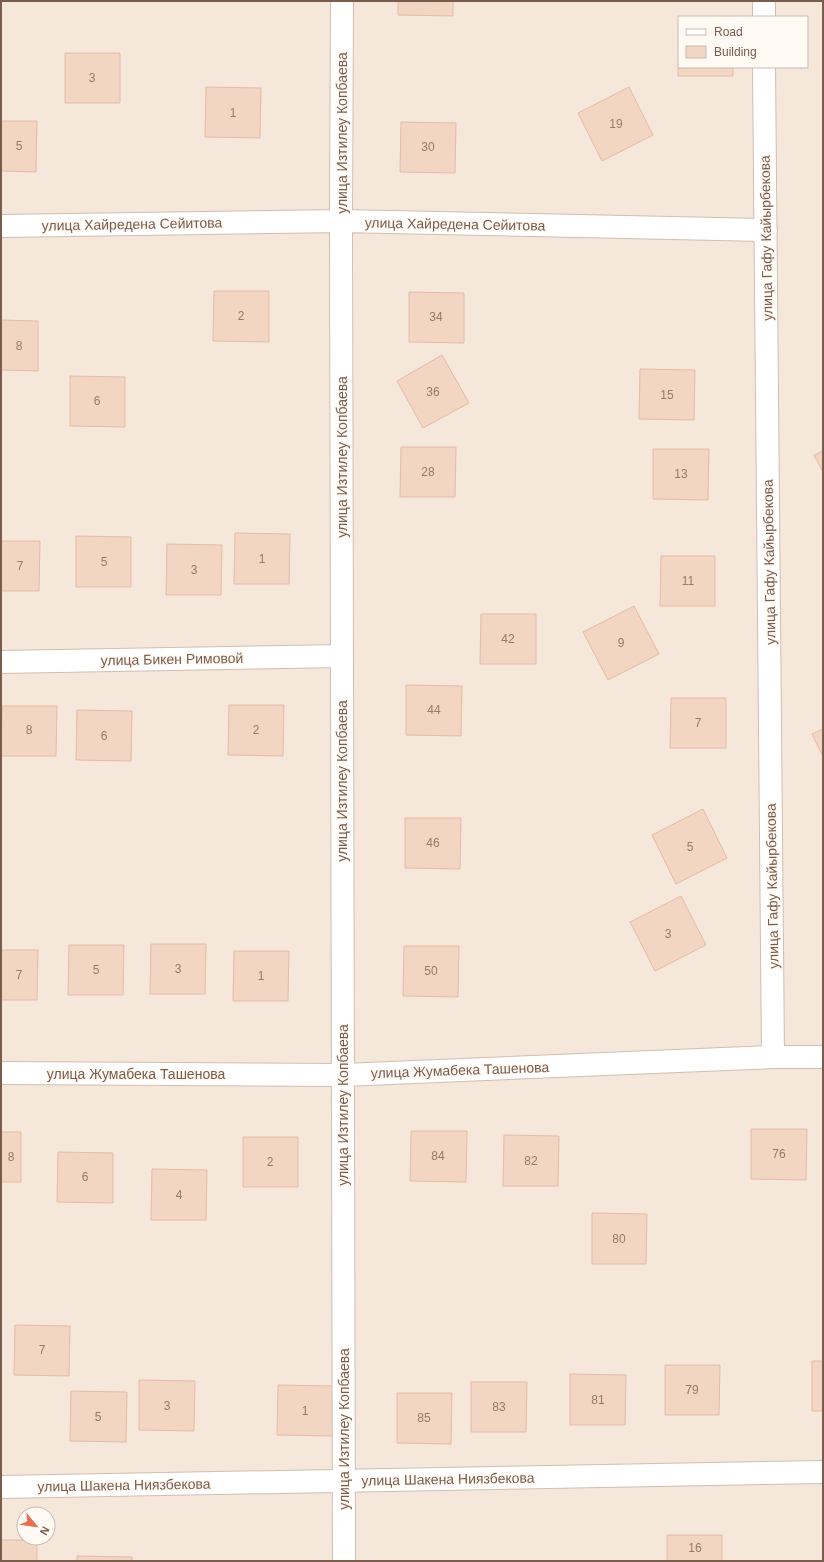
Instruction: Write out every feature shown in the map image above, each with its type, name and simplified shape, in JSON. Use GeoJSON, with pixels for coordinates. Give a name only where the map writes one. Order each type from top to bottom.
{"type":"FeatureCollection","features":[{"type":"Feature","properties":{"kind":"street","name":"улица Изтилеу Копбаева"},"geometry":{"type":"LineString","coordinates":[[342,1],[341,221],[344,1561]]}},
{"type":"Feature","properties":{"kind":"street"},"geometry":{"type":"LineString","coordinates":[[764,1],[764,16]]}},
{"type":"Feature","properties":{"kind":"street","name":"улица Гафу Кайырбекова"},"geometry":{"type":"LineString","coordinates":[[764,68],[773,1057]]}},
{"type":"Feature","properties":{"kind":"street","name":"улица Хайредена Сейитова"},"geometry":{"type":"LineString","coordinates":[[1,226],[341,221],[766,230]]}},
{"type":"Feature","properties":{"kind":"street","name":"улица Бикен Римовой"},"geometry":{"type":"LineString","coordinates":[[1,662],[342,656]]}},
{"type":"Feature","properties":{"kind":"street","name":"улица Жумабека Ташенова"},"geometry":{"type":"LineString","coordinates":[[1,1073],[343,1075],[773,1057],[823,1057]]}},
{"type":"Feature","properties":{"kind":"street","name":"улица Шакена Ниязбекова"},"geometry":{"type":"LineString","coordinates":[[1,1487],[823,1472]]}},
{"type":"Feature","properties":{"kind":"shaded area"},"geometry":{"type":"Polygon","coordinates":[[[1,1],[823,1],[823,1561],[1,1561],[1,1]]]}},
{"type":"Feature","properties":{"kind":"building"},"geometry":{"type":"Polygon","coordinates":[[[398,1],[453,1],[453,16],[398,15],[398,1]]]}},
{"type":"Feature","properties":{"kind":"building"},"geometry":{"type":"Polygon","coordinates":[[[65,53],[120,53],[120,103],[65,103],[65,53]]]}},
{"type":"Feature","properties":{"kind":"building"},"geometry":{"type":"Polygon","coordinates":[[[678,68],[733,68],[733,76],[678,76],[678,68]]]}},
{"type":"Feature","properties":{"kind":"building"},"geometry":{"type":"Polygon","coordinates":[[[206,87],[261,88],[260,138],[205,137],[206,87]]]}},
{"type":"Feature","properties":{"kind":"building"},"geometry":{"type":"Polygon","coordinates":[[[629,87],[653,135],[602,161],[578,113],[629,87]]]}},
{"type":"Feature","properties":{"kind":"building"},"geometry":{"type":"Polygon","coordinates":[[[1,121],[37,121],[36,172],[1,171],[1,121]]]}},
{"type":"Feature","properties":{"kind":"building"},"geometry":{"type":"Polygon","coordinates":[[[401,122],[456,123],[455,173],[400,172],[401,122]]]}},
{"type":"Feature","properties":{"kind":"building"},"geometry":{"type":"Polygon","coordinates":[[[214,291],[269,291],[269,342],[213,341],[214,291]]]}},
{"type":"Feature","properties":{"kind":"building"},"geometry":{"type":"Polygon","coordinates":[[[409,292],[464,293],[464,343],[409,342],[409,292]]]}},
{"type":"Feature","properties":{"kind":"building"},"geometry":{"type":"Polygon","coordinates":[[[1,320],[38,321],[38,371],[1,370],[1,320]]]}},
{"type":"Feature","properties":{"kind":"building"},"geometry":{"type":"Polygon","coordinates":[[[442,355],[469,403],[423,428],[397,381],[442,355]]]}},
{"type":"Feature","properties":{"kind":"building"},"geometry":{"type":"Polygon","coordinates":[[[640,369],[695,370],[694,420],[639,419],[640,369]]]}},
{"type":"Feature","properties":{"kind":"building"},"geometry":{"type":"Polygon","coordinates":[[[70,376],[125,377],[125,427],[70,426],[70,376]]]}},
{"type":"Feature","properties":{"kind":"building"},"geometry":{"type":"Polygon","coordinates":[[[401,447],[456,447],[455,497],[400,497],[401,447]]]}},
{"type":"Feature","properties":{"kind":"building"},"geometry":{"type":"Polygon","coordinates":[[[653,449],[709,449],[708,500],[653,499],[653,449]]]}},
{"type":"Feature","properties":{"kind":"building"},"geometry":{"type":"Polygon","coordinates":[[[823,451],[823,472],[814,455],[823,451]]]}},
{"type":"Feature","properties":{"kind":"building"},"geometry":{"type":"Polygon","coordinates":[[[235,533],[290,534],[289,584],[234,584],[235,533]]]}},
{"type":"Feature","properties":{"kind":"building"},"geometry":{"type":"Polygon","coordinates":[[[76,536],[131,537],[131,587],[76,587],[76,536]]]}},
{"type":"Feature","properties":{"kind":"building"},"geometry":{"type":"Polygon","coordinates":[[[1,541],[40,541],[39,591],[1,591],[1,541]]]}},
{"type":"Feature","properties":{"kind":"building"},"geometry":{"type":"Polygon","coordinates":[[[167,544],[222,545],[221,595],[166,595],[167,544]]]}},
{"type":"Feature","properties":{"kind":"building"},"geometry":{"type":"Polygon","coordinates":[[[661,556],[715,556],[715,606],[660,606],[661,556]]]}},
{"type":"Feature","properties":{"kind":"building"},"geometry":{"type":"Polygon","coordinates":[[[634,606],[659,654],[608,680],[583,632],[634,606]]]}},
{"type":"Feature","properties":{"kind":"building"},"geometry":{"type":"Polygon","coordinates":[[[481,614],[536,614],[536,664],[480,664],[481,614]]]}},
{"type":"Feature","properties":{"kind":"building"},"geometry":{"type":"Polygon","coordinates":[[[406,685],[462,686],[461,736],[406,735],[406,685]]]}},
{"type":"Feature","properties":{"kind":"building"},"geometry":{"type":"Polygon","coordinates":[[[671,698],[726,698],[726,748],[670,748],[671,698]]]}},
{"type":"Feature","properties":{"kind":"building"},"geometry":{"type":"Polygon","coordinates":[[[229,705],[284,705],[283,756],[228,755],[229,705]]]}},
{"type":"Feature","properties":{"kind":"building"},"geometry":{"type":"Polygon","coordinates":[[[2,706],[57,706],[56,756],[1,756],[2,706]]]}},
{"type":"Feature","properties":{"kind":"building"},"geometry":{"type":"Polygon","coordinates":[[[77,710],[132,711],[131,761],[76,760],[77,710]]]}},
{"type":"Feature","properties":{"kind":"building"},"geometry":{"type":"Polygon","coordinates":[[[823,729],[823,757],[812,734],[823,729]]]}},
{"type":"Feature","properties":{"kind":"building"},"geometry":{"type":"Polygon","coordinates":[[[703,809],[727,858],[676,884],[652,835],[703,809]]]}},
{"type":"Feature","properties":{"kind":"building"},"geometry":{"type":"Polygon","coordinates":[[[405,818],[461,818],[460,869],[405,868],[405,818]]]}},
{"type":"Feature","properties":{"kind":"building"},"geometry":{"type":"Polygon","coordinates":[[[681,896],[706,945],[655,971],[630,922],[681,896]]]}},
{"type":"Feature","properties":{"kind":"building"},"geometry":{"type":"Polygon","coordinates":[[[151,944],[206,944],[205,994],[150,994],[151,944]]]}},
{"type":"Feature","properties":{"kind":"building"},"geometry":{"type":"Polygon","coordinates":[[[69,945],[124,945],[123,995],[68,995],[69,945]]]}},
{"type":"Feature","properties":{"kind":"building"},"geometry":{"type":"Polygon","coordinates":[[[404,946],[459,946],[458,997],[403,996],[404,946]]]}},
{"type":"Feature","properties":{"kind":"building"},"geometry":{"type":"Polygon","coordinates":[[[1,950],[38,950],[37,1000],[1,1000],[1,950]]]}},
{"type":"Feature","properties":{"kind":"building"},"geometry":{"type":"Polygon","coordinates":[[[234,951],[289,951],[288,1001],[233,1001],[234,951]]]}},
{"type":"Feature","properties":{"kind":"building"},"geometry":{"type":"Polygon","coordinates":[[[751,1129],[807,1129],[806,1180],[751,1179],[751,1129]]]}},
{"type":"Feature","properties":{"kind":"building"},"geometry":{"type":"Polygon","coordinates":[[[411,1131],[467,1131],[466,1182],[410,1181],[411,1131]]]}},
{"type":"Feature","properties":{"kind":"building"},"geometry":{"type":"Polygon","coordinates":[[[1,1132],[21,1132],[21,1182],[1,1182],[1,1132]]]}},
{"type":"Feature","properties":{"kind":"building"},"geometry":{"type":"Polygon","coordinates":[[[504,1135],[559,1136],[558,1186],[503,1186],[504,1135]]]}},
{"type":"Feature","properties":{"kind":"building"},"geometry":{"type":"Polygon","coordinates":[[[243,1137],[298,1137],[298,1187],[243,1187],[243,1137]]]}},
{"type":"Feature","properties":{"kind":"building"},"geometry":{"type":"Polygon","coordinates":[[[58,1152],[113,1153],[113,1203],[57,1202],[58,1152]]]}},
{"type":"Feature","properties":{"kind":"building"},"geometry":{"type":"Polygon","coordinates":[[[152,1169],[207,1170],[206,1220],[151,1220],[152,1169]]]}},
{"type":"Feature","properties":{"kind":"building"},"geometry":{"type":"Polygon","coordinates":[[[592,1213],[647,1214],[646,1264],[592,1264],[592,1213]]]}},
{"type":"Feature","properties":{"kind":"building"},"geometry":{"type":"Polygon","coordinates":[[[15,1325],[70,1326],[69,1376],[14,1375],[15,1325]]]}},
{"type":"Feature","properties":{"kind":"building"},"geometry":{"type":"Polygon","coordinates":[[[812,1361],[823,1361],[823,1411],[812,1411],[812,1361]]]}},
{"type":"Feature","properties":{"kind":"building"},"geometry":{"type":"Polygon","coordinates":[[[665,1365],[720,1365],[719,1415],[665,1415],[665,1365]]]}},
{"type":"Feature","properties":{"kind":"building"},"geometry":{"type":"Polygon","coordinates":[[[570,1374],[626,1375],[625,1425],[570,1425],[570,1374]]]}},
{"type":"Feature","properties":{"kind":"building"},"geometry":{"type":"Polygon","coordinates":[[[139,1380],[195,1381],[194,1431],[139,1430],[139,1380]]]}},
{"type":"Feature","properties":{"kind":"building"},"geometry":{"type":"Polygon","coordinates":[[[471,1382],[527,1382],[526,1432],[471,1432],[471,1382]]]}},
{"type":"Feature","properties":{"kind":"building"},"geometry":{"type":"Polygon","coordinates":[[[278,1385],[333,1386],[333,1436],[277,1435],[278,1385]]]}},
{"type":"Feature","properties":{"kind":"building"},"geometry":{"type":"Polygon","coordinates":[[[71,1391],[127,1392],[126,1442],[70,1441],[71,1391]]]}},
{"type":"Feature","properties":{"kind":"building"},"geometry":{"type":"Polygon","coordinates":[[[397,1393],[452,1393],[451,1444],[397,1443],[397,1393]]]}},
{"type":"Feature","properties":{"kind":"building"},"geometry":{"type":"Polygon","coordinates":[[[667,1535],[722,1535],[722,1561],[667,1561],[667,1535]]]}},
{"type":"Feature","properties":{"kind":"building"},"geometry":{"type":"Polygon","coordinates":[[[1,1540],[16,1540],[16,1546],[37,1546],[37,1561],[1,1561],[1,1540]]]}},
{"type":"Feature","properties":{"kind":"building"},"geometry":{"type":"Polygon","coordinates":[[[77,1556],[132,1557],[132,1561],[77,1561],[77,1556]]]}}]}
